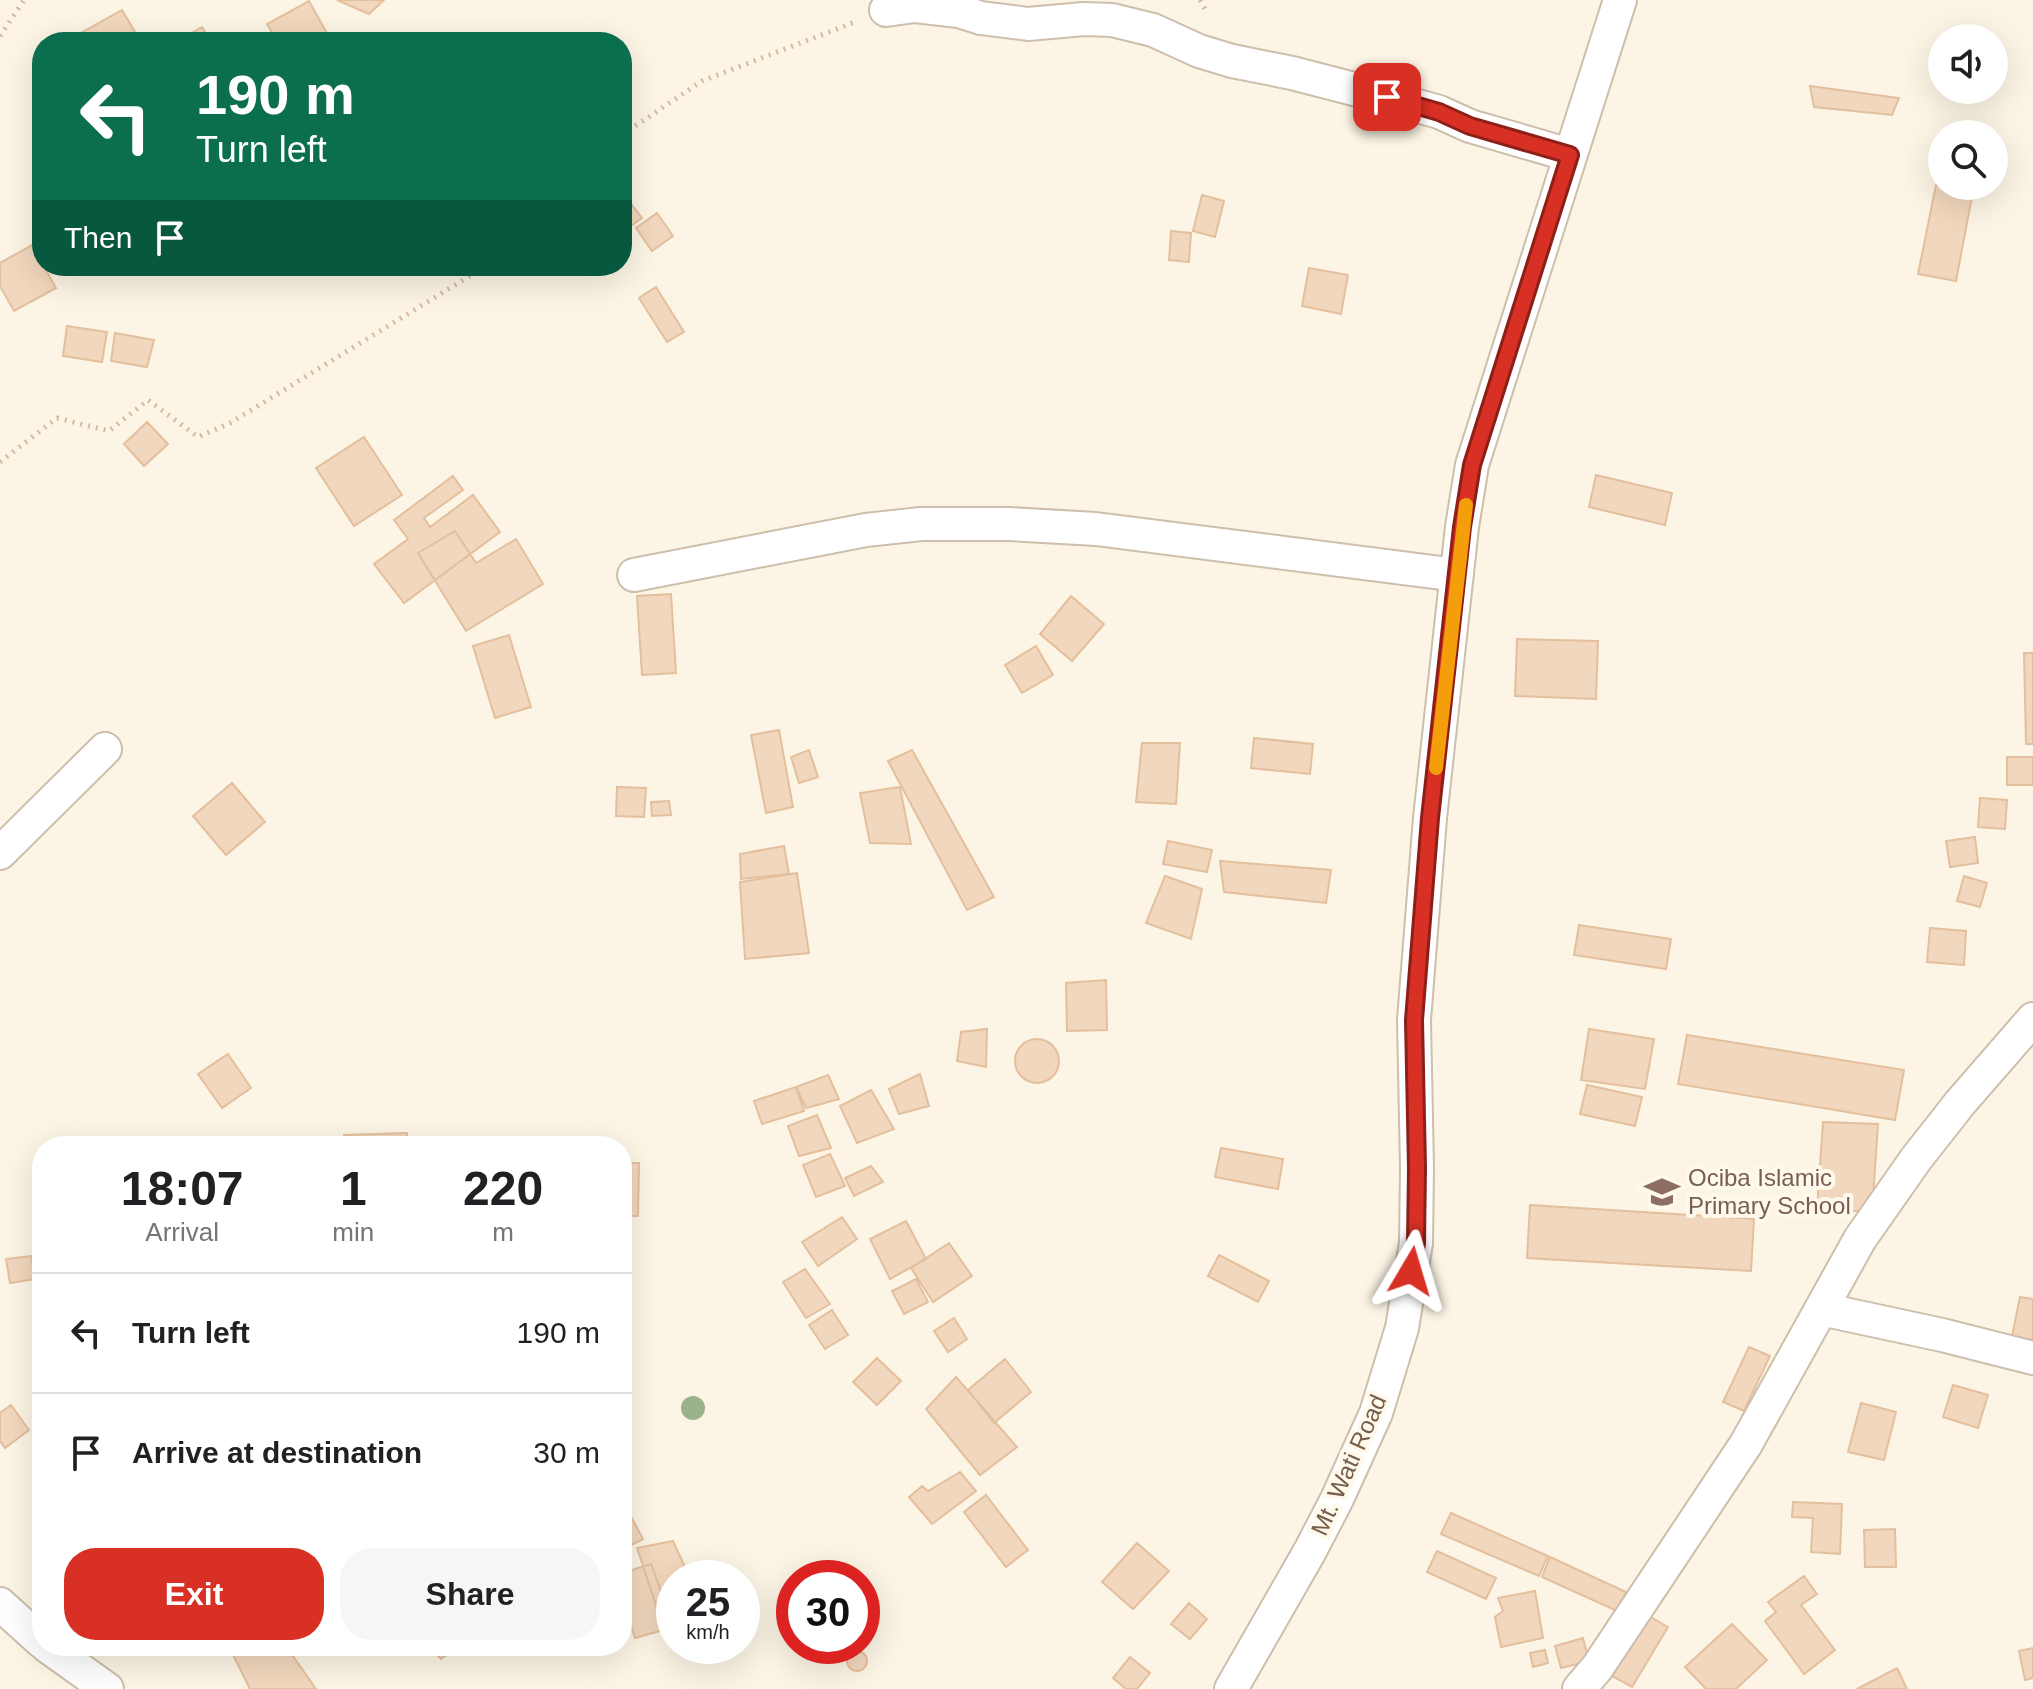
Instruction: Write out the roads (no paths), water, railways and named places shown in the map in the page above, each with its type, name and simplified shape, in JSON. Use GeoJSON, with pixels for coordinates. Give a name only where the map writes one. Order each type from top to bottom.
{"type":"FeatureCollection","features":[{"type":"Feature","properties":{"kind":"street","name":"Mt. Wati Road"},"geometry":{"type":"LineString","coordinates":[[1231,1689],[1337,1499],[1376,1413],[1402,1328],[1416,1243],[1414,1020],[1430,818],[1472,465],[1620,0]]}},
{"type":"Feature","properties":{"kind":"street"},"geometry":{"type":"LineString","coordinates":[[886,10],[915,6],[1028,24],[1112,20],[1153,30],[1199,51],[1232,61],[1404,102],[1439,112],[1470,126],[1570,155]]}},
{"type":"Feature","properties":{"kind":"street"},"geometry":{"type":"LineString","coordinates":[[634,575],[866,530],[921,524],[1009,524],[1096,529],[1457,575]]}},
{"type":"Feature","properties":{"kind":"street"},"geometry":{"type":"LineString","coordinates":[[0,853],[105,749]]}},
{"type":"Feature","properties":{"kind":"street"},"geometry":{"type":"LineString","coordinates":[[1579,1689],[1597,1668],[1746,1444],[1860,1239],[1960,1103],[2033,1019]]}},
{"type":"Feature","properties":{"kind":"street"},"geometry":{"type":"LineString","coordinates":[[1821,1309],[2033,1358]]}},
{"type":"Feature","properties":{"kind":"street"},"geometry":{"type":"LineString","coordinates":[[0,1604],[32,1633]]}},
{"type":"Feature","properties":{"kind":"street"},"geometry":{"type":"LineString","coordinates":[[61,1656],[107,1689]]}},
{"type":"Feature","properties":{"kind":"place","name":"Ociba Islamic Primary School"},"geometry":{"type":"Point","coordinates":[1662,1192]}}]}
